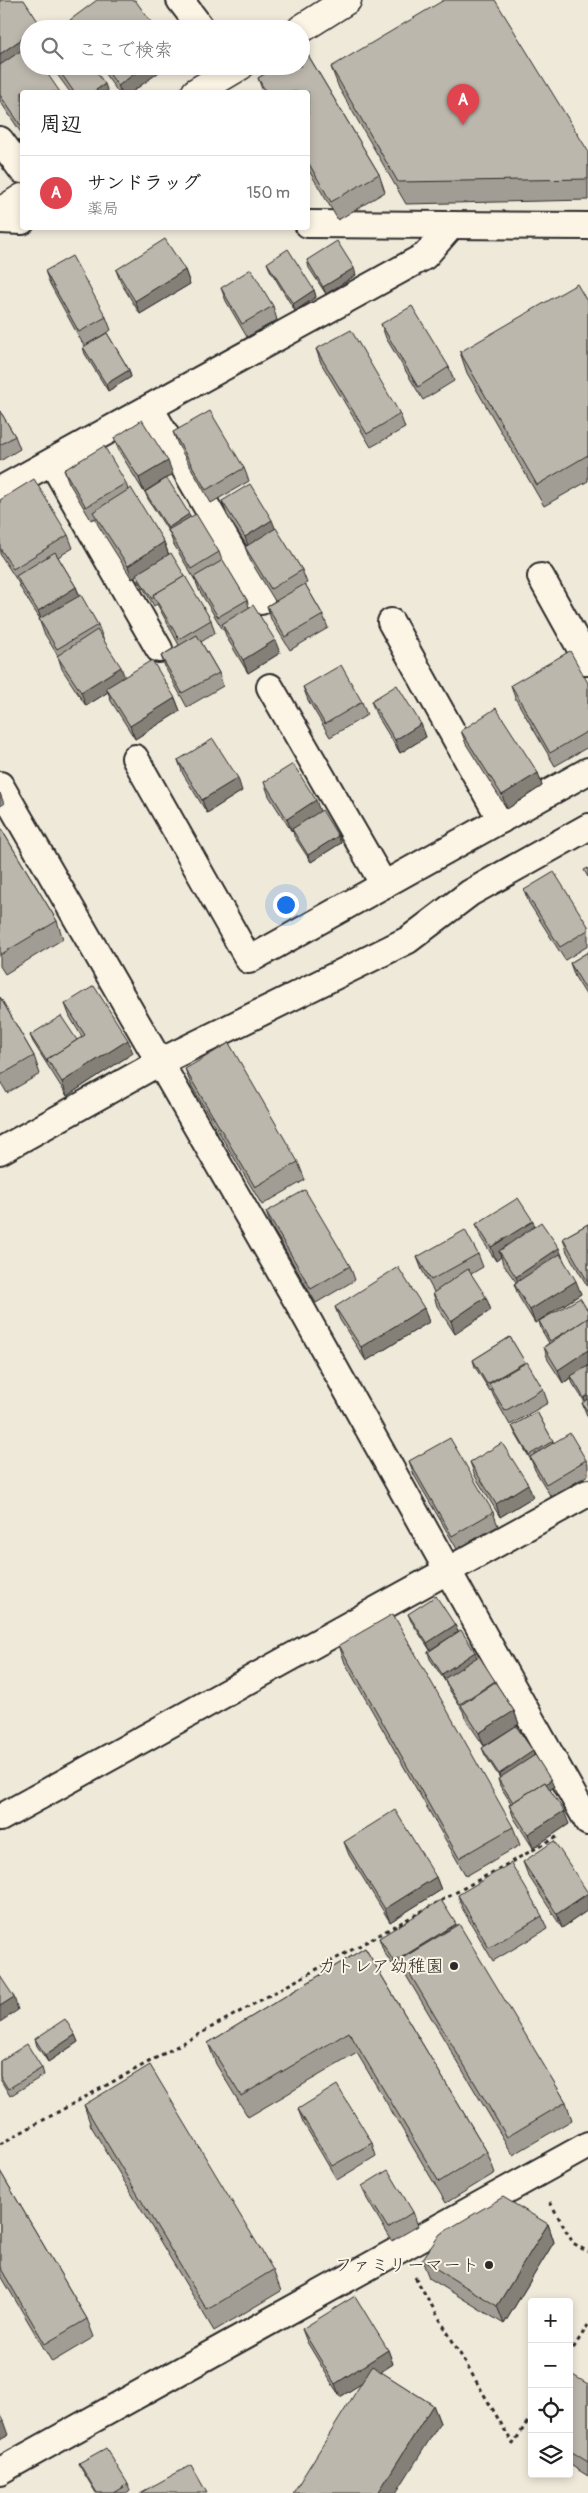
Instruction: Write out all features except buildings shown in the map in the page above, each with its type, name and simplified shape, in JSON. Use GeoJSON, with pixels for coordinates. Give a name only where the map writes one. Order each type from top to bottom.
{"type":"FeatureCollection","features":[{"type":"Feature","properties":{"kind":"main road"},"geometry":{"type":"LineString","coordinates":[[310,23],[347,0]]}},
{"type":"Feature","properties":{"kind":"main road"},"geometry":{"type":"LineString","coordinates":[[199,90],[223,75]]}},
{"type":"Feature","properties":{"kind":"main road"},"geometry":{"type":"LineString","coordinates":[[0,212],[20,199]]}},
{"type":"Feature","properties":{"kind":"street"},"geometry":{"type":"LineString","coordinates":[[180,0],[195,20]]}},
{"type":"Feature","properties":{"kind":"street"},"geometry":{"type":"LineString","coordinates":[[0,140],[20,167]]}},
{"type":"Feature","properties":{"kind":"street"},"geometry":{"type":"LineString","coordinates":[[0,220],[20,221]]}},
{"type":"Feature","properties":{"kind":"street"},"geometry":{"type":"LineString","coordinates":[[310,224],[588,226]]}},
{"type":"Feature","properties":{"kind":"street"},"geometry":{"type":"LineString","coordinates":[[0,490],[425,256],[452,225]]}},
{"type":"Feature","properties":{"kind":"street"},"geometry":{"type":"LineString","coordinates":[[150,408],[261,601]]}},
{"type":"Feature","properties":{"kind":"street"},"geometry":{"type":"LineString","coordinates":[[52,462],[159,649]]}},
{"type":"Feature","properties":{"kind":"street"},"geometry":{"type":"LineString","coordinates":[[541,577],[588,662]]}},
{"type":"Feature","properties":{"kind":"street"},"geometry":{"type":"LineString","coordinates":[[391,622],[500,820]]}},
{"type":"Feature","properties":{"kind":"street"},"geometry":{"type":"LineString","coordinates":[[270,687],[384,885]]}},
{"type":"Feature","properties":{"kind":"street"},"geometry":{"type":"LineString","coordinates":[[135,758],[249,960],[588,771]]}},
{"type":"Feature","properties":{"kind":"street"},"geometry":{"type":"LineString","coordinates":[[0,785],[448,1569],[588,1821]]}},
{"type":"Feature","properties":{"kind":"street"},"geometry":{"type":"LineString","coordinates":[[0,1150],[160,1062],[408,940],[470,893],[588,827]]}},
{"type":"Feature","properties":{"kind":"street"},"geometry":{"type":"LineString","coordinates":[[0,1818],[588,1493]]}},
{"type":"Feature","properties":{"kind":"street"},"geometry":{"type":"LineString","coordinates":[[0,2471],[588,2145]]}},
{"type":"Feature","properties":{"kind":"path"},"geometry":{"type":"LineString","coordinates":[[0,2144],[588,1821]]}},
{"type":"Feature","properties":{"kind":"path"},"geometry":{"type":"LineString","coordinates":[[534,2174],[573,2243],[588,2252]]}},
{"type":"Feature","properties":{"kind":"path"},"geometry":{"type":"LineString","coordinates":[[399,2250],[513,2444],[528,2421]]}},
{"type":"Feature","properties":{"kind":"path"},"geometry":{"type":"LineString","coordinates":[[573,2349],[588,2325]]}},
{"type":"Feature","properties":{"kind":"place","name":"サンドラッグ"},"geometry":{"type":"Point","coordinates":[463,125]}},
{"type":"Feature","properties":{"kind":"place","name":"カトレア幼稚園"},"geometry":{"type":"Point","coordinates":[454,1966]}},
{"type":"Feature","properties":{"kind":"place","name":"ファミリーマート"},"geometry":{"type":"Point","coordinates":[489,2265]}}]}
